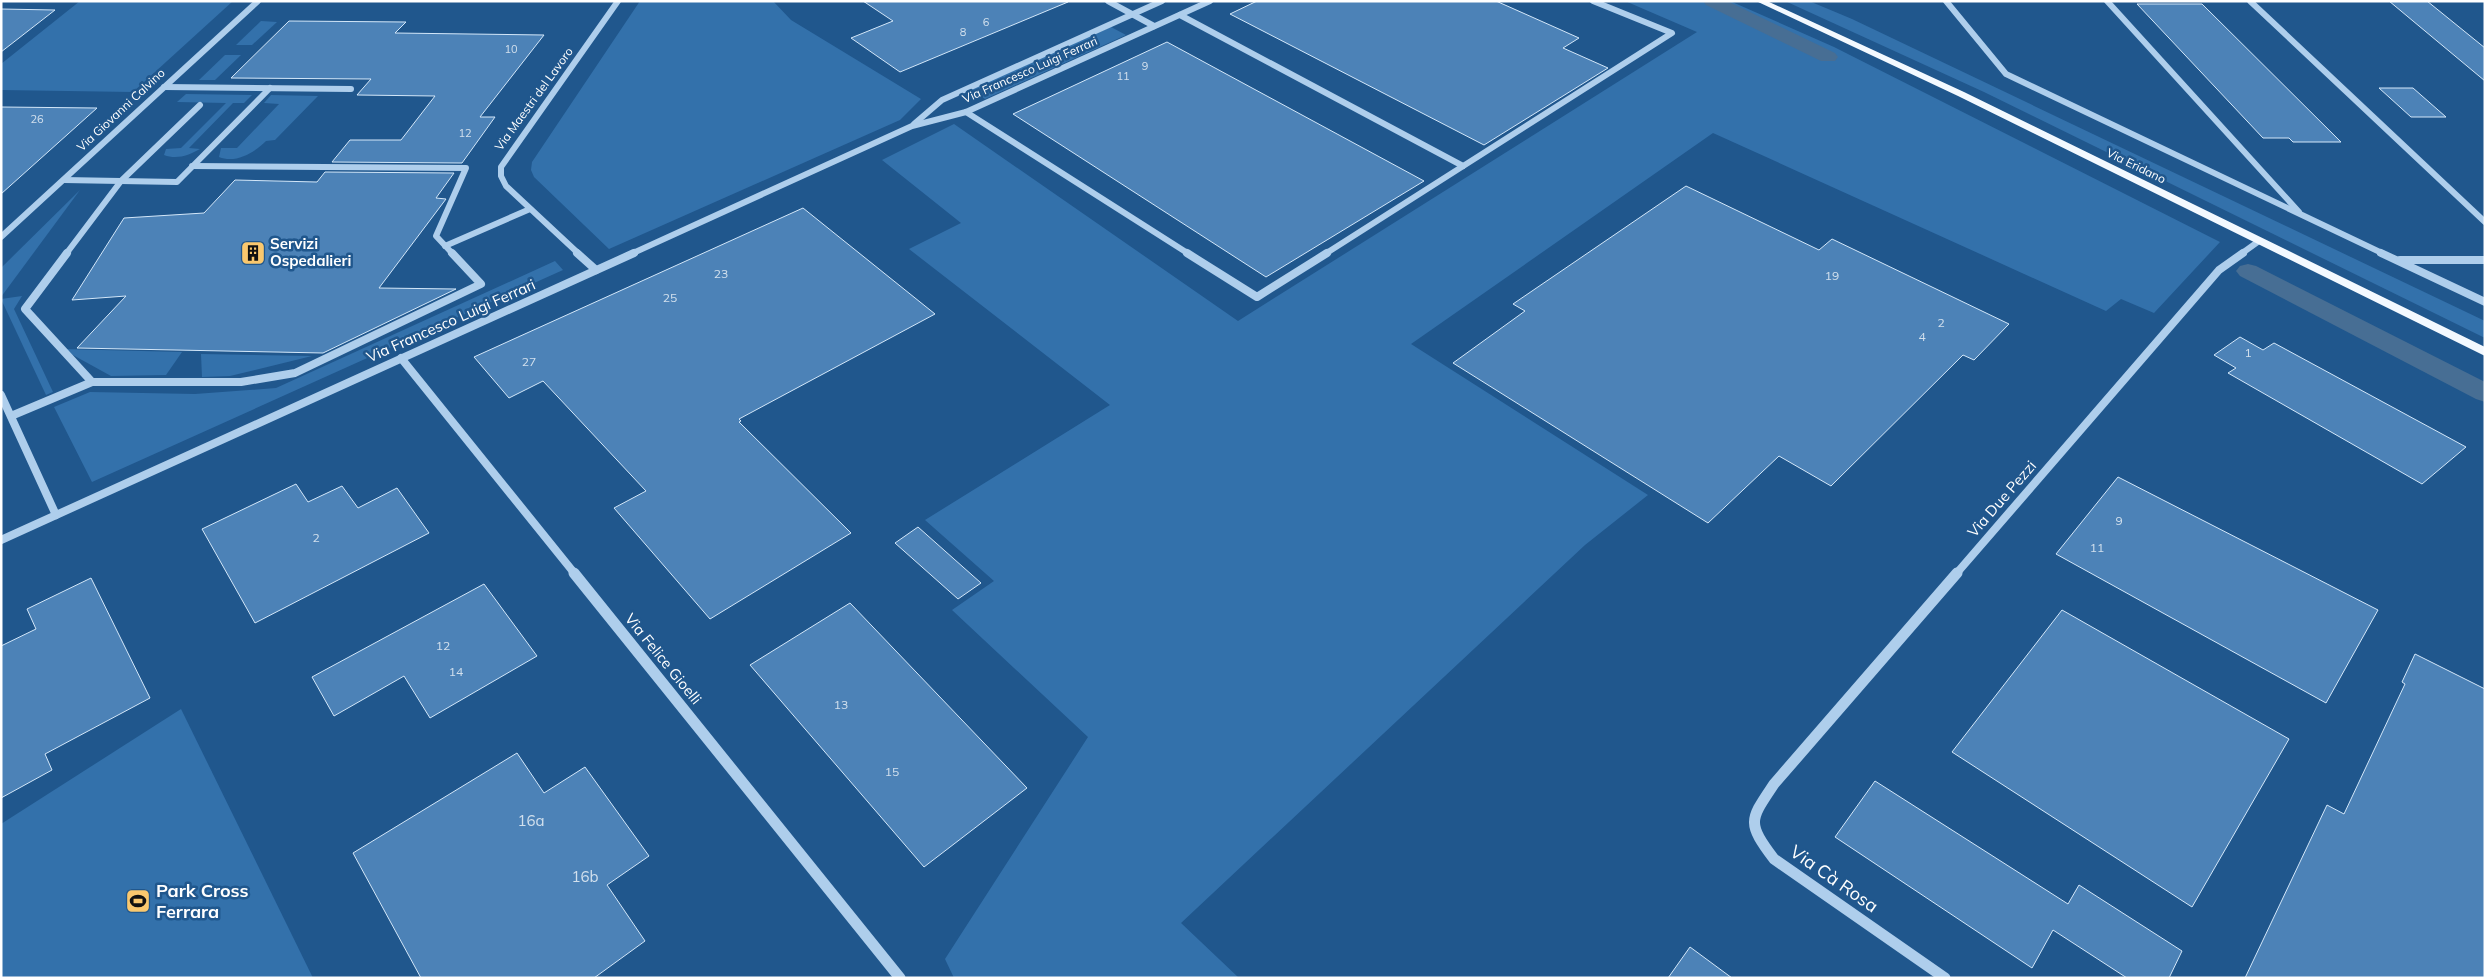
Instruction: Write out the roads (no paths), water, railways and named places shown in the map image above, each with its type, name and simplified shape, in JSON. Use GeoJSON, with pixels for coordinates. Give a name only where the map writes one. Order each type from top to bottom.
{"type":"FeatureCollection","features":[{"type":"Feature","properties":{"kind":"main road","name":"Via Eridano"},"geometry":{"type":"LineString","coordinates":[[1761,1],[1921,74],[2485,352]]}},
{"type":"Feature","properties":{"kind":"street","name":"Via Giovanni Calvino"},"geometry":{"type":"LineString","coordinates":[[1,237],[258,1]]}},
{"type":"Feature","properties":{"kind":"street","name":"Via Maestri del Lavoro"},"geometry":{"type":"LineString","coordinates":[[596,270],[506,186],[501,176],[501,167],[618,1]]}},
{"type":"Feature","properties":{"kind":"street"},"geometry":{"type":"LineString","coordinates":[[1108,1],[1154,26]]}},
{"type":"Feature","properties":{"kind":"street","name":"Via Francesco Luigi Ferrari"},"geometry":{"type":"LineString","coordinates":[[912,126],[942,100],[1162,1]]}},
{"type":"Feature","properties":{"kind":"street","name":"Via Francesco Luigi Ferrari"},"geometry":{"type":"LineString","coordinates":[[1,540],[912,126],[966,112],[1210,1]]}},
{"type":"Feature","properties":{"kind":"street"},"geometry":{"type":"LineString","coordinates":[[966,112],[1257,297],[1672,33],[1593,1]]}},
{"type":"Feature","properties":{"kind":"street"},"geometry":{"type":"LineString","coordinates":[[1946,1],[2006,74],[2485,302]]}},
{"type":"Feature","properties":{"kind":"street"},"geometry":{"type":"LineString","coordinates":[[2107,1],[2303,216]]}},
{"type":"Feature","properties":{"kind":"street"},"geometry":{"type":"LineString","coordinates":[[2250,1],[2485,222]]}},
{"type":"Feature","properties":{"kind":"street"},"geometry":{"type":"LineString","coordinates":[[1180,15],[1463,166]]}},
{"type":"Feature","properties":{"kind":"street"},"geometry":{"type":"LineString","coordinates":[[164,87],[351,89]]}},
{"type":"Feature","properties":{"kind":"street"},"geometry":{"type":"LineString","coordinates":[[64,180],[177,182],[270,88]]}},
{"type":"Feature","properties":{"kind":"street"},"geometry":{"type":"LineString","coordinates":[[92,382],[25,309],[121,181],[200,105]]}},
{"type":"Feature","properties":{"kind":"street"},"geometry":{"type":"LineString","coordinates":[[11,416],[92,382],[240,382],[295,373],[481,284],[436,236],[466,168],[192,166]]}},
{"type":"Feature","properties":{"kind":"street"},"geometry":{"type":"LineString","coordinates":[[445,246],[530,209]]}},
{"type":"Feature","properties":{"kind":"street","name":"Via Due Pezzi"},"geometry":{"type":"LineString","coordinates":[[1774,784],[2218,270],[2259,241]]}},
{"type":"Feature","properties":{"kind":"street"},"geometry":{"type":"LineString","coordinates":[[2396,260],[2485,260]]}},
{"type":"Feature","properties":{"kind":"street","name":"Via Felice Gioelli"},"geometry":{"type":"LineString","coordinates":[[401,358],[900,978]]}},
{"type":"Feature","properties":{"kind":"street"},"geometry":{"type":"LineString","coordinates":[[1,395],[56,515]]}},
{"type":"Feature","properties":{"kind":"street","name":"Via Cà Rosa"},"geometry":{"type":"LineString","coordinates":[[1774,784],[1756,811],[1756,827],[1763,845],[1774,859],[1945,978]]}},
{"type":"Feature","properties":{"kind":"waterway"},"geometry":{"type":"LineString","coordinates":[[1712,1],[1828,57]]}},
{"type":"Feature","properties":{"kind":"waterway"},"geometry":{"type":"LineString","coordinates":[[2248,271],[2485,393]]}},
{"type":"Feature","properties":{"kind":"place","name":"Servizi Ospedalieri"},"geometry":{"type":"Point","coordinates":[253,253]}},
{"type":"Feature","properties":{"kind":"place","name":"Park Cross Ferrara"},"geometry":{"type":"Point","coordinates":[138,901]}}]}
